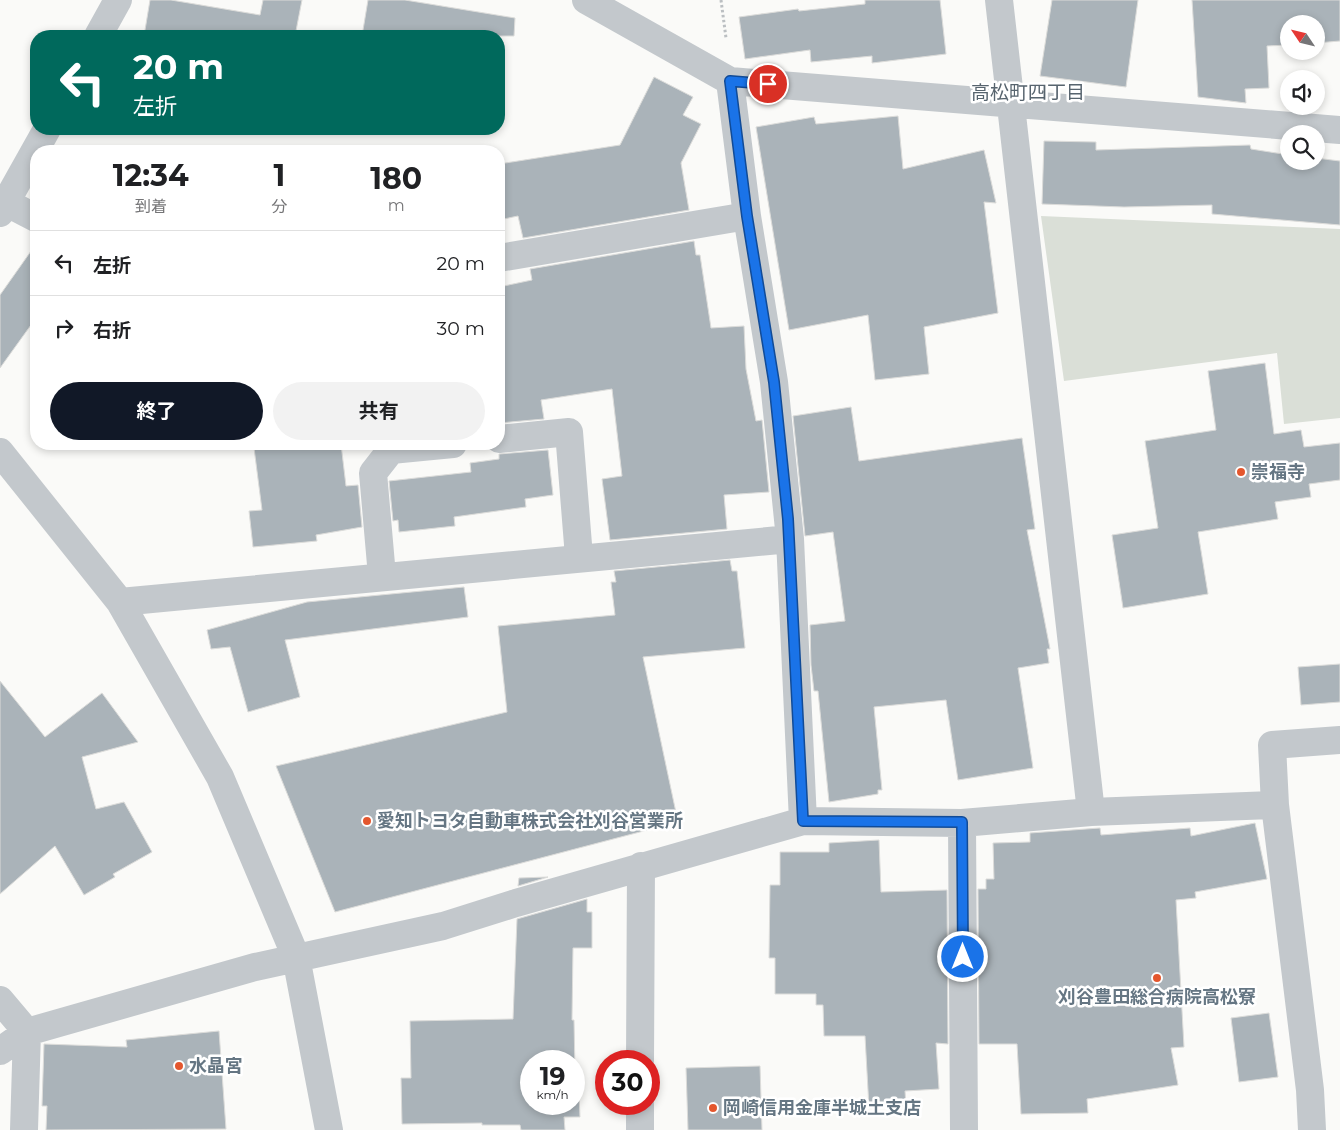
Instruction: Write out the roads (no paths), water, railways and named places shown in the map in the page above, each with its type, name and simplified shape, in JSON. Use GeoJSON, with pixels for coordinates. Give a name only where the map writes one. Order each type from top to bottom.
{"type":"FeatureCollection","features":[{"type":"Feature","properties":{"kind":"street"},"geometry":{"type":"LineString","coordinates":[[101,30],[118,0]]}},
{"type":"Feature","properties":{"kind":"street"},"geometry":{"type":"LineString","coordinates":[[586,0],[730,81],[1340,130]]}},
{"type":"Feature","properties":{"kind":"street"},"geometry":{"type":"LineString","coordinates":[[999,0],[1091,812]]}},
{"type":"Feature","properties":{"kind":"street"},"geometry":{"type":"LineString","coordinates":[[730,81],[747,216],[774,382],[790,539],[803,821]]}},
{"type":"Feature","properties":{"kind":"street"},"geometry":{"type":"LineString","coordinates":[[30,160],[3,208],[30,216]]}},
{"type":"Feature","properties":{"kind":"street"},"geometry":{"type":"LineString","coordinates":[[505,257],[747,216]]}},
{"type":"Feature","properties":{"kind":"street"},"geometry":{"type":"LineString","coordinates":[[505,438],[569,432],[579,557]]}},
{"type":"Feature","properties":{"kind":"street"},"geometry":{"type":"LineString","coordinates":[[382,576],[373,473],[391,450]]}},
{"type":"Feature","properties":{"kind":"street"},"geometry":{"type":"LineString","coordinates":[[0,452],[120,602],[220,777],[296,957],[329,1130]]}},
{"type":"Feature","properties":{"kind":"street"},"geometry":{"type":"LineString","coordinates":[[120,602],[579,557],[790,539]]}},
{"type":"Feature","properties":{"kind":"street"},"geometry":{"type":"LineString","coordinates":[[1312,1130],[1310,1090],[1275,805],[1272,745],[1340,740]]}},
{"type":"Feature","properties":{"kind":"street"},"geometry":{"type":"LineString","coordinates":[[0,1051],[26,1032],[296,957],[443,926],[641,866],[803,821],[962,822],[1091,812],[1275,805]]}},
{"type":"Feature","properties":{"kind":"street"},"geometry":{"type":"LineString","coordinates":[[962,822],[964,1130]]}},
{"type":"Feature","properties":{"kind":"street"},"geometry":{"type":"LineString","coordinates":[[640,1050],[641,866]]}},
{"type":"Feature","properties":{"kind":"street"},"geometry":{"type":"LineString","coordinates":[[0,1000],[26,1032],[24,1130]]}},
{"type":"Feature","properties":{"kind":"street"},"geometry":{"type":"LineString","coordinates":[[640,1115],[640,1130]]}},
{"type":"Feature","properties":{"kind":"place","name":"崇福寺"},"geometry":{"type":"Point","coordinates":[1241,472]}},
{"type":"Feature","properties":{"kind":"place","name":"愛知トヨタ自動車株式会社刈谷営業所"},"geometry":{"type":"Point","coordinates":[367,821]}},
{"type":"Feature","properties":{"kind":"place","name":"刈谷豊田総合病院高松寮"},"geometry":{"type":"Point","coordinates":[1157,978]}},
{"type":"Feature","properties":{"kind":"place","name":"水晶宮"},"geometry":{"type":"Point","coordinates":[179,1066]}},
{"type":"Feature","properties":{"kind":"place","name":"岡崎信用金庫半城土支店"},"geometry":{"type":"Point","coordinates":[713,1108]}},
{"type":"Feature","properties":{"kind":"district","name":"高松町四丁目"},"geometry":{"type":"Point","coordinates":[1028,92]}}]}
